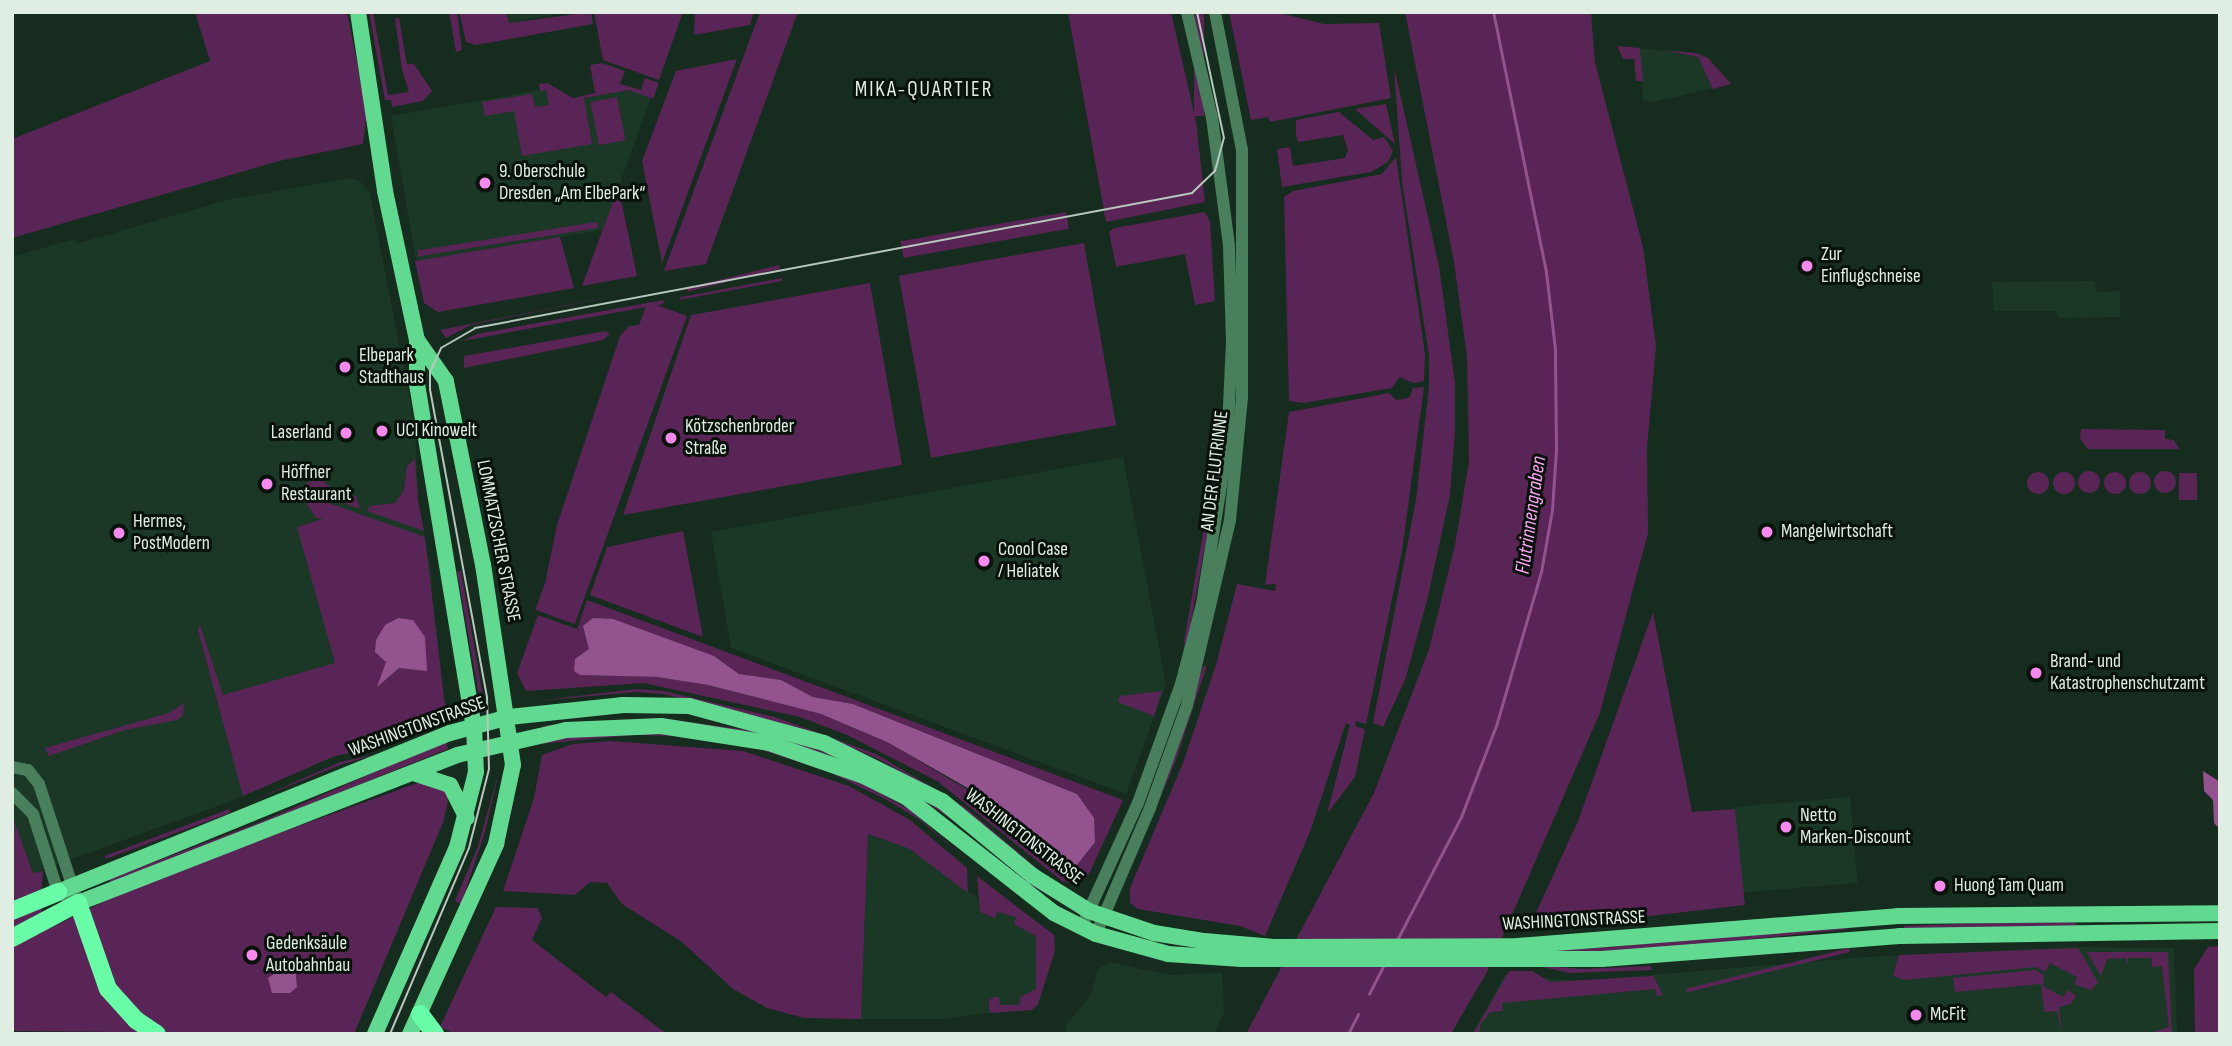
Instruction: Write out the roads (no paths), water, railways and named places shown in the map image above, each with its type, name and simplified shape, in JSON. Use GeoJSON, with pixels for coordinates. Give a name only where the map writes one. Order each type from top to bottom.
{"type":"FeatureCollection","features":[{"type":"Feature","properties":{"kind":"highway"},"geometry":{"type":"LineString","coordinates":[[12,911],[70,894]]}},
{"type":"Feature","properties":{"kind":"highway"},"geometry":{"type":"LineString","coordinates":[[12,938],[70,894]]}},
{"type":"Feature","properties":{"kind":"highway"},"geometry":{"type":"LineString","coordinates":[[70,894],[108,989],[135,1020],[157,1034]]}},
{"type":"Feature","properties":{"kind":"highway"},"geometry":{"type":"LineString","coordinates":[[420,1014],[436,1034]]}},
{"type":"Feature","properties":{"kind":"main road","name":"LOMMATZSCHER STRASSE"},"geometry":{"type":"LineString","coordinates":[[358,12],[385,191],[417,340],[417,384],[474,727]]}},
{"type":"Feature","properties":{"kind":"main road","name":"LOMMATZSCHER STRASSE"},"geometry":{"type":"LineString","coordinates":[[417,340],[446,381],[509,717]]}},
{"type":"Feature","properties":{"kind":"main road","name":"WASHINGTONSTRASSE"},"geometry":{"type":"LineString","coordinates":[[70,894],[474,727],[509,717],[623,705],[690,706],[802,735],[911,782],[978,827],[1043,883],[1096,914],[1154,933],[1271,953]]}},
{"type":"Feature","properties":{"kind":"main road"},"geometry":{"type":"LineString","coordinates":[[410,1034],[496,844],[512,771],[509,717]]}},
{"type":"Feature","properties":{"kind":"main road","name":"WASHINGTONSTRASSE"},"geometry":{"type":"LineString","coordinates":[[70,894],[475,750],[579,729],[661,726],[727,734],[787,749],[864,776],[905,797],[1034,899],[1088,931],[1167,954],[1514,953],[1636,957],[1949,934],[2220,931]]}},
{"type":"Feature","properties":{"kind":"main road"},"geometry":{"type":"LineString","coordinates":[[375,1034],[467,818],[476,772],[474,727]]}},
{"type":"Feature","properties":{"kind":"main road"},"geometry":{"type":"LineString","coordinates":[[413,773],[450,785],[467,818]]}},
{"type":"Feature","properties":{"kind":"main road","name":"WASHINGTONSTRASSE"},"geometry":{"type":"LineString","coordinates":[[1514,953],[1905,916],[2220,913]]}},
{"type":"Feature","properties":{"kind":"street","name":"AN DER FLUTRINNE"},"geometry":{"type":"LineString","coordinates":[[1096,914],[1181,684],[1202,604],[1227,448],[1232,342],[1228,233],[1212,118],[1187,12]]}},
{"type":"Feature","properties":{"kind":"street","name":"AN DER FLUTRINNE"},"geometry":{"type":"LineString","coordinates":[[1096,914],[1150,808],[1187,705],[1230,520],[1242,397],[1242,150],[1215,12]]}},
{"type":"Feature","properties":{"kind":"street"},"geometry":{"type":"LineString","coordinates":[[12,767],[28,770],[47,801],[70,894]]}},
{"type":"Feature","properties":{"kind":"street"},"geometry":{"type":"LineString","coordinates":[[12,793],[33,814],[70,894]]}},
{"type":"Feature","properties":{"kind":"street"},"geometry":{"type":"LineString","coordinates":[[1088,931],[1096,914]]}},
{"type":"Feature","properties":{"kind":"waterway","name":"Flutrinnengraben"},"geometry":{"type":"LineString","coordinates":[[1397,940],[1461,817],[1496,726],[1541,572],[1552,510],[1556,450],[1555,349],[1546,272],[1493,12]]}},
{"type":"Feature","properties":{"kind":"waterway","name":"Flutrinnengraben"},"geometry":{"type":"LineString","coordinates":[[1369,994],[1384,964]]}},
{"type":"Feature","properties":{"kind":"waterway","name":"Flutrinnengraben"},"geometry":{"type":"LineString","coordinates":[[1348,1034],[1358,1014]]}},
{"type":"Feature","properties":{"kind":"tram line"},"geometry":{"type":"LineString","coordinates":[[390,1034],[469,848],[489,769],[487,697],[430,389],[430,372],[441,348],[475,328],[1192,193],[1215,171],[1224,138],[1197,12]]}},
{"type":"Feature","properties":{"kind":"place","name":"9. Oberschule Dresden „Am ElbePark“"},"geometry":{"type":"Point","coordinates":[485,183]}},
{"type":"Feature","properties":{"kind":"place","name":"Zur Einflugschneise"},"geometry":{"type":"Point","coordinates":[1807,266]}},
{"type":"Feature","properties":{"kind":"place","name":"Elbepark Stadthaus"},"geometry":{"type":"Point","coordinates":[345,367]}},
{"type":"Feature","properties":{"kind":"place","name":"UCI Kinowelt"},"geometry":{"type":"Point","coordinates":[382,431]}},
{"type":"Feature","properties":{"kind":"place","name":"Laserland"},"geometry":{"type":"Point","coordinates":[346,433]}},
{"type":"Feature","properties":{"kind":"place","name":"Kötzschenbroder Straße"},"geometry":{"type":"Point","coordinates":[671,438]}},
{"type":"Feature","properties":{"kind":"place","name":"Höffner Restaurant"},"geometry":{"type":"Point","coordinates":[267,484]}},
{"type":"Feature","properties":{"kind":"place","name":"Mangelwirtschaft"},"geometry":{"type":"Point","coordinates":[1767,532]}},
{"type":"Feature","properties":{"kind":"place","name":"Hermes, PostModern"},"geometry":{"type":"Point","coordinates":[119,533]}},
{"type":"Feature","properties":{"kind":"place","name":"Coool Case / Heliatek"},"geometry":{"type":"Point","coordinates":[984,561]}},
{"type":"Feature","properties":{"kind":"place","name":"Brand- und Katastrophenschutzamt"},"geometry":{"type":"Point","coordinates":[2036,673]}},
{"type":"Feature","properties":{"kind":"place","name":"Netto Marken-Discount"},"geometry":{"type":"Point","coordinates":[1786,827]}},
{"type":"Feature","properties":{"kind":"place","name":"Huong Tam Quam"},"geometry":{"type":"Point","coordinates":[1940,886]}},
{"type":"Feature","properties":{"kind":"place","name":"Gedenksäule Autobahnbau"},"geometry":{"type":"Point","coordinates":[252,955]}},
{"type":"Feature","properties":{"kind":"place","name":"McFit"},"geometry":{"type":"Point","coordinates":[1916,1015]}},
{"type":"Feature","properties":{"kind":"district","name":"MIKA-QUARTIER"},"geometry":{"type":"Point","coordinates":[924,90]}}]}
